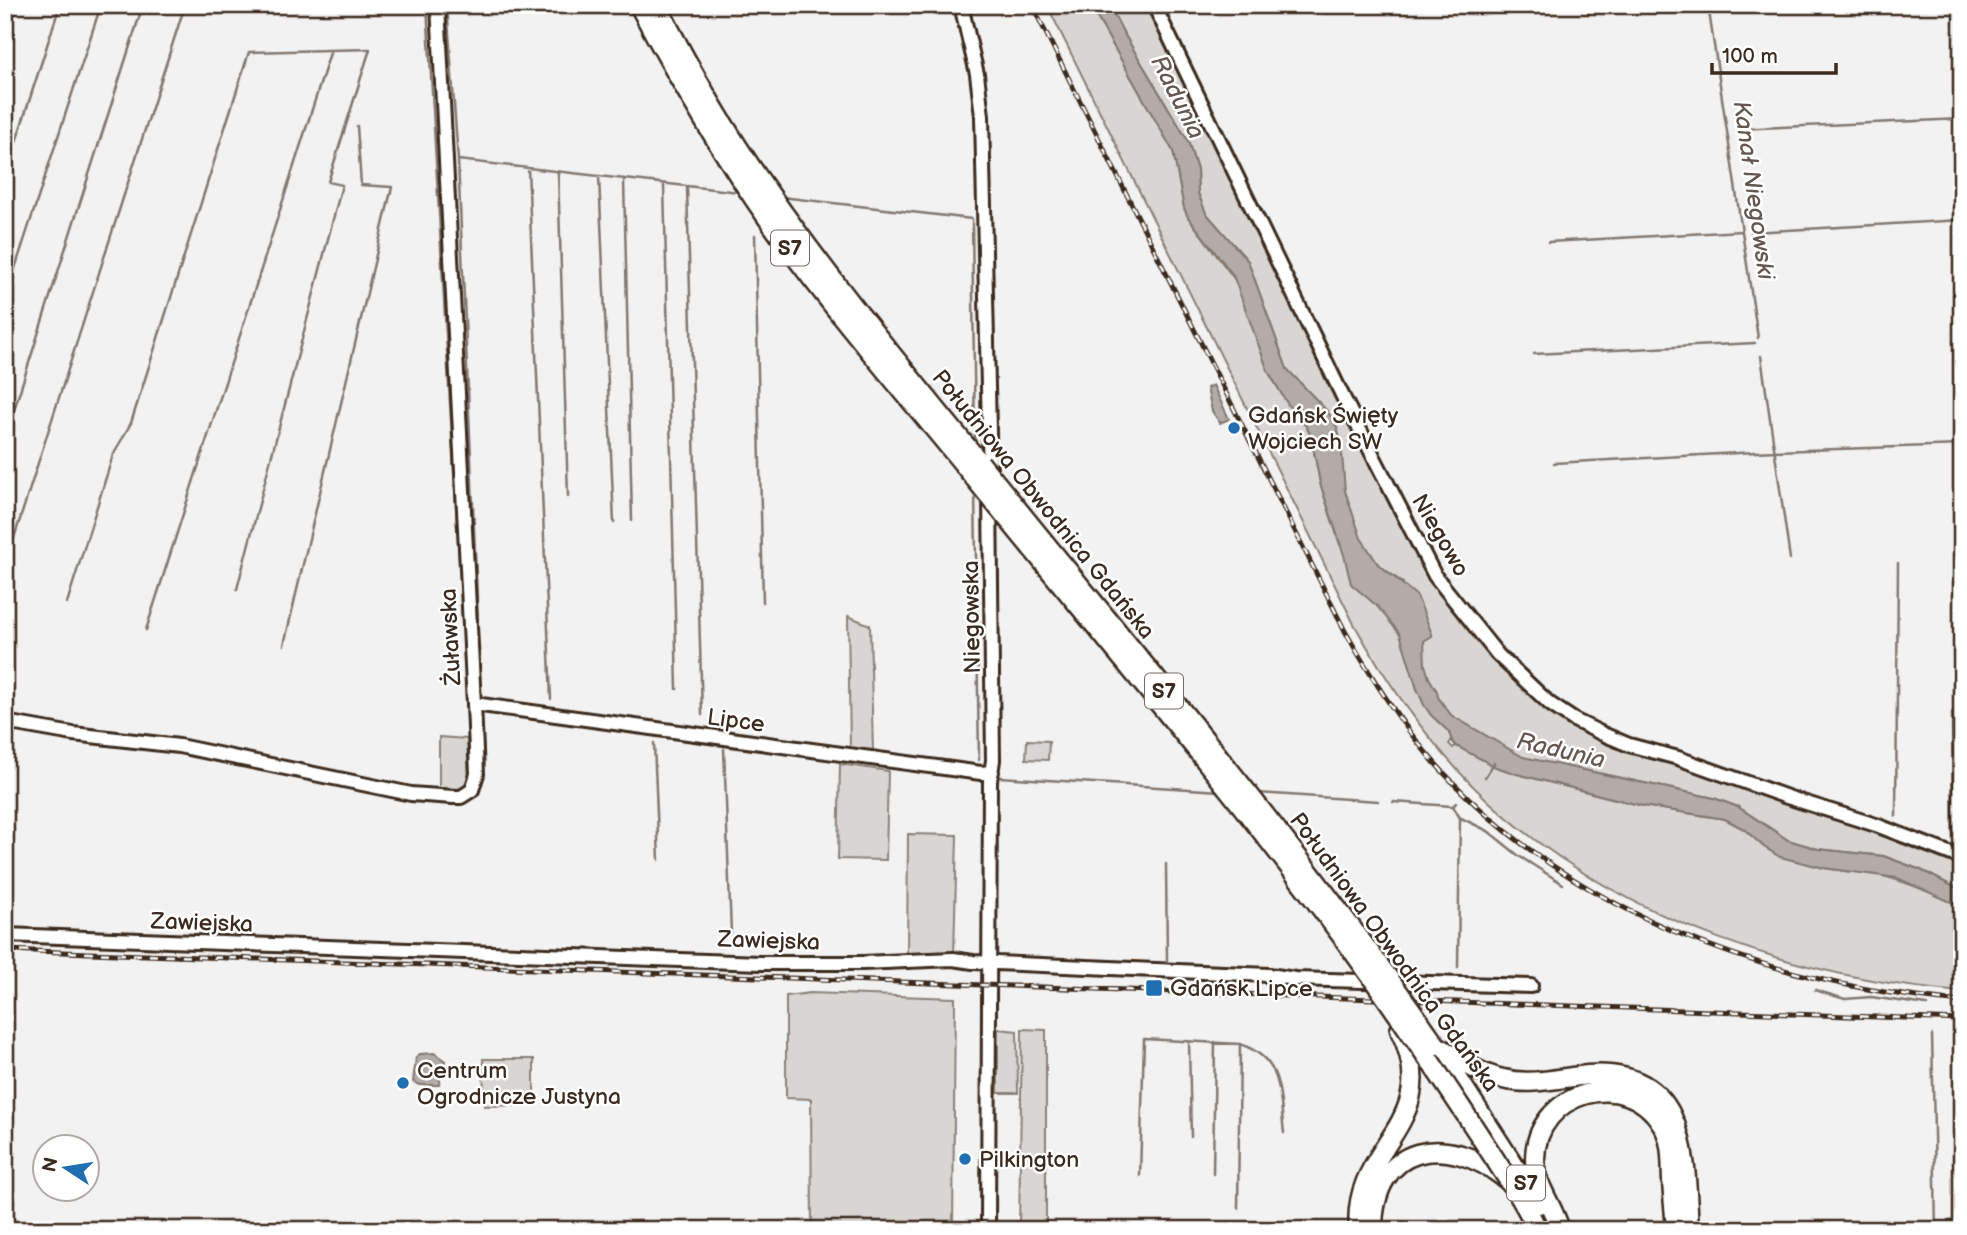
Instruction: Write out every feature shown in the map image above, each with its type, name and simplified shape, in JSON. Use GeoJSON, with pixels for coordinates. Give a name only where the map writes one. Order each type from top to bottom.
{"type":"FeatureCollection","features":[{"type":"Feature","properties":{"kind":"highway","name":"Południowa Obwodnica Gdańska"},"geometry":{"type":"LineString","coordinates":[[639,5],[703,120],[771,223],[827,298],[1296,876],[1451,1091],[1538,1230]]}},
{"type":"Feature","properties":{"kind":"highway","name":"Południowa Obwodnica Gdańska"},"geometry":{"type":"LineString","coordinates":[[657,5],[733,139],[802,240],[1290,846],[1436,1045],[1557,1230]]}},
{"type":"Feature","properties":{"kind":"highway"},"geometry":{"type":"LineString","coordinates":[[1359,1230],[1359,1210],[1364,1187],[1401,1122],[1413,1090],[1414,1070],[1408,1048],[1389,1013],[1380,989]]}},
{"type":"Feature","properties":{"kind":"highway"},"geometry":{"type":"LineString","coordinates":[[1436,1045],[1485,1074],[1500,1079],[1541,1082],[1609,1075],[1628,1079],[1649,1090],[1662,1101],[1674,1119],[1681,1137],[1689,1230]]}},
{"type":"Feature","properties":{"kind":"highway"},"geometry":{"type":"LineString","coordinates":[[1557,1230],[1538,1179],[1535,1157],[1539,1137],[1549,1118],[1562,1105],[1578,1095],[1600,1091],[1618,1092],[1634,1097],[1650,1110],[1663,1126],[1670,1144],[1676,1230]]}},
{"type":"Feature","properties":{"kind":"highway"},"geometry":{"type":"LineString","coordinates":[[1373,1230],[1374,1205],[1384,1181],[1394,1168],[1416,1155],[1441,1150],[1459,1153],[1509,1181]]}},
{"type":"Feature","properties":{"kind":"street","name":"Żuławska"},"geometry":{"type":"LineString","coordinates":[[5,722],[73,734],[169,744],[411,794],[453,797],[467,795],[472,790],[477,781],[474,704],[438,5]]}},
{"type":"Feature","properties":{"kind":"street","name":"Niegowska"},"geometry":{"type":"LineString","coordinates":[[961,5],[977,74],[982,116],[989,436],[992,772],[988,1230]]}},
{"type":"Feature","properties":{"kind":"street","name":"Niegowo"},"geometry":{"type":"LineString","coordinates":[[1154,5],[1343,397],[1435,576],[1504,662],[1563,713],[1617,740],[1876,825],[1962,858]]}},
{"type":"Feature","properties":{"kind":"street","name":"Lipce"},"geometry":{"type":"LineString","coordinates":[[474,704],[842,755],[981,773],[992,772]]}},
{"type":"Feature","properties":{"kind":"street","name":"Zawiejska"},"geometry":{"type":"LineString","coordinates":[[5,935],[760,963],[862,963],[953,959],[989,963],[1269,975],[1295,979],[1531,986]]}},
{"type":"Feature","properties":{"kind":"shaded area"},"geometry":{"type":"Polygon","coordinates":[[[1047,5],[1090,5],[1173,151],[1188,217],[1238,284],[1268,371],[1311,436],[1320,483],[1340,545],[1393,595],[1417,689],[1431,715],[1449,732],[1452,740],[1449,744],[1453,748],[1457,745],[1496,767],[1517,774],[1643,806],[1725,819],[1744,829],[1764,847],[1824,868],[1850,872],[1853,868],[1895,880],[1962,907],[1962,992],[1901,985],[1779,958],[1719,938],[1661,914],[1606,886],[1553,853],[1504,815],[1460,773],[1403,702],[1354,624],[1047,5]]]}},
{"type":"Feature","properties":{"kind":"shaded area"},"geometry":{"type":"Polygon","coordinates":[[[1090,5],[1109,5],[1188,141],[1197,170],[1198,193],[1206,213],[1248,261],[1287,369],[1328,412],[1337,427],[1341,442],[1345,491],[1361,538],[1378,564],[1417,596],[1432,634],[1424,641],[1425,665],[1438,697],[1451,715],[1523,757],[1714,798],[1738,807],[1788,840],[1818,849],[1883,856],[1921,870],[1962,891],[1962,907],[1897,878],[1824,868],[1780,857],[1744,829],[1725,819],[1643,806],[1517,774],[1496,767],[1456,746],[1449,732],[1424,705],[1400,634],[1377,606],[1351,584],[1320,483],[1311,436],[1268,371],[1233,275],[1188,217],[1173,151],[1090,5]]]}},
{"type":"Feature","properties":{"kind":"shaded area"},"geometry":{"type":"Polygon","coordinates":[[[1109,5],[1151,5],[1450,596],[1568,718],[1962,860],[1962,891],[1921,870],[1884,856],[1818,849],[1788,840],[1738,807],[1714,798],[1566,766],[1543,766],[1495,752],[1451,715],[1431,693],[1403,583],[1378,564],[1367,549],[1362,547],[1345,491],[1328,412],[1287,369],[1248,261],[1206,213],[1198,193],[1197,170],[1188,141],[1109,5]]]}},
{"type":"Feature","properties":{"kind":"shaded area"},"geometry":{"type":"Polygon","coordinates":[[[1213,385],[1229,419],[1220,423],[1212,411],[1207,388],[1213,385]]]}},
{"type":"Feature","properties":{"kind":"shaded area"},"geometry":{"type":"Polygon","coordinates":[[[848,616],[870,625],[873,752],[850,750],[848,616]]]}},
{"type":"Feature","properties":{"kind":"shaded area"},"geometry":{"type":"Polygon","coordinates":[[[439,737],[467,739],[469,785],[463,789],[439,788],[439,737]]]}},
{"type":"Feature","properties":{"kind":"shaded area"},"geometry":{"type":"Polygon","coordinates":[[[1027,740],[1049,741],[1048,760],[1026,759],[1027,740]]]}},
{"type":"Feature","properties":{"kind":"shaded area"},"geometry":{"type":"Polygon","coordinates":[[[840,764],[888,771],[886,860],[838,859],[840,764]]]}},
{"type":"Feature","properties":{"kind":"shaded area"},"geometry":{"type":"Polygon","coordinates":[[[908,834],[957,835],[954,956],[907,957],[908,834]]]}},
{"type":"Feature","properties":{"kind":"shaded area"},"geometry":{"type":"Polygon","coordinates":[[[810,993],[955,998],[953,1230],[812,1230],[811,1099],[786,1098],[786,996],[810,993]]]}},
{"type":"Feature","properties":{"kind":"shaded area"},"geometry":{"type":"Polygon","coordinates":[[[998,1029],[1017,1031],[1018,1093],[998,1093],[998,1029]]]}},
{"type":"Feature","properties":{"kind":"shaded area"},"geometry":{"type":"Polygon","coordinates":[[[1022,1029],[1046,1030],[1046,1230],[1019,1230],[1022,1029]]]}},
{"type":"Feature","properties":{"kind":"shaded area"},"geometry":{"type":"Polygon","coordinates":[[[434,1053],[445,1061],[439,1085],[420,1085],[413,1082],[416,1057],[434,1053]]]}},
{"type":"Feature","properties":{"kind":"shaded area"},"geometry":{"type":"Polygon","coordinates":[[[483,1059],[534,1059],[534,1105],[484,1106],[483,1059]]]}},
{"type":"Feature","properties":{"kind":"waterway"},"geometry":{"type":"LineString","coordinates":[[5,40],[16,5]]}},
{"type":"Feature","properties":{"kind":"waterway"},"geometry":{"type":"LineString","coordinates":[[5,176],[60,5]]}},
{"type":"Feature","properties":{"kind":"waterway"},"geometry":{"type":"LineString","coordinates":[[5,299],[101,5]]}},
{"type":"Feature","properties":{"kind":"waterway"},"geometry":{"type":"LineString","coordinates":[[5,438],[143,5]]}},
{"type":"Feature","properties":{"kind":"waterway"},"geometry":{"type":"LineString","coordinates":[[5,566],[185,5]]}},
{"type":"Feature","properties":{"kind":"waterway"},"geometry":{"type":"LineString","coordinates":[[427,5],[464,644]]}},
{"type":"Feature","properties":{"kind":"waterway"},"geometry":{"type":"LineString","coordinates":[[447,5],[458,160],[478,621]]}},
{"type":"Feature","properties":{"kind":"waterway","name":"Kanał Niegowski"},"geometry":{"type":"LineString","coordinates":[[1708,5],[1758,338]]}},
{"type":"Feature","properties":{"kind":"waterway"},"geometry":{"type":"LineString","coordinates":[[67,603],[113,455],[131,423],[249,52],[370,49],[328,182],[342,185],[237,589]]}},
{"type":"Feature","properties":{"kind":"waterway"},"geometry":{"type":"LineString","coordinates":[[146,630],[331,50]]}},
{"type":"Feature","properties":{"kind":"waterway"},"geometry":{"type":"LineString","coordinates":[[1737,129],[1962,119]]}},
{"type":"Feature","properties":{"kind":"waterway"},"geometry":{"type":"LineString","coordinates":[[284,645],[392,187],[361,185],[357,126]]}},
{"type":"Feature","properties":{"kind":"waterway"},"geometry":{"type":"LineString","coordinates":[[458,160],[739,192]]}},
{"type":"Feature","properties":{"kind":"waterway"},"geometry":{"type":"LineString","coordinates":[[528,168],[551,699]]}},
{"type":"Feature","properties":{"kind":"waterway"},"geometry":{"type":"LineString","coordinates":[[558,172],[568,496]]}},
{"type":"Feature","properties":{"kind":"waterway"},"geometry":{"type":"LineString","coordinates":[[599,176],[614,523]]}},
{"type":"Feature","properties":{"kind":"waterway"},"geometry":{"type":"LineString","coordinates":[[624,180],[632,520]]}},
{"type":"Feature","properties":{"kind":"waterway"},"geometry":{"type":"LineString","coordinates":[[664,185],[677,689]]}},
{"type":"Feature","properties":{"kind":"waterway"},"geometry":{"type":"LineString","coordinates":[[687,187],[702,715]]}},
{"type":"Feature","properties":{"kind":"waterway"},"geometry":{"type":"LineString","coordinates":[[781,197],[972,219],[975,443]]}},
{"type":"Feature","properties":{"kind":"waterway"},"geometry":{"type":"LineString","coordinates":[[1751,232],[1962,220]]}},
{"type":"Feature","properties":{"kind":"waterway"},"geometry":{"type":"LineString","coordinates":[[1548,242],[1742,231]]}},
{"type":"Feature","properties":{"kind":"waterway"},"geometry":{"type":"LineString","coordinates":[[755,235],[763,602]]}},
{"type":"Feature","properties":{"kind":"waterway"},"geometry":{"type":"LineString","coordinates":[[1534,354],[1755,343]]}},
{"type":"Feature","properties":{"kind":"waterway","name":"Kanał Niegowski"},"geometry":{"type":"LineString","coordinates":[[1761,356],[1790,559]]}},
{"type":"Feature","properties":{"kind":"waterway"},"geometry":{"type":"LineString","coordinates":[[1554,463],[1775,451],[1962,445]]}},
{"type":"Feature","properties":{"kind":"waterway"},"geometry":{"type":"LineString","coordinates":[[975,492],[979,760]]}},
{"type":"Feature","properties":{"kind":"waterway"},"geometry":{"type":"LineString","coordinates":[[1896,816],[1898,563]]}},
{"type":"Feature","properties":{"kind":"waterway"},"geometry":{"type":"LineString","coordinates":[[1953,832],[1952,713],[1962,697]]}},
{"type":"Feature","properties":{"kind":"waterway"},"geometry":{"type":"LineString","coordinates":[[654,743],[659,860]]}},
{"type":"Feature","properties":{"kind":"waterway"},"geometry":{"type":"LineString","coordinates":[[724,749],[731,933]]}},
{"type":"Feature","properties":{"kind":"waterway"},"geometry":{"type":"LineString","coordinates":[[1485,777],[1494,763]]}},
{"type":"Feature","properties":{"kind":"waterway"},"geometry":{"type":"LineString","coordinates":[[1000,777],[1220,791]]}},
{"type":"Feature","properties":{"kind":"waterway"},"geometry":{"type":"LineString","coordinates":[[1258,793],[1378,801]]}},
{"type":"Feature","properties":{"kind":"waterway"},"geometry":{"type":"LineString","coordinates":[[1393,802],[1452,806]]}},
{"type":"Feature","properties":{"kind":"waterway"},"geometry":{"type":"LineString","coordinates":[[1456,803],[1453,806],[1460,818],[1458,967]]}},
{"type":"Feature","properties":{"kind":"waterway"},"geometry":{"type":"LineString","coordinates":[[1461,818],[1488,831],[1519,856],[1563,884]]}},
{"type":"Feature","properties":{"kind":"waterway"},"geometry":{"type":"LineString","coordinates":[[1166,864],[1167,960]]}},
{"type":"Feature","properties":{"kind":"waterway"},"geometry":{"type":"LineString","coordinates":[[1815,990],[1845,999],[1871,997],[1927,1005]]}},
{"type":"Feature","properties":{"kind":"waterway"},"geometry":{"type":"LineString","coordinates":[[1932,1035],[1936,1230]]}},
{"type":"Feature","properties":{"kind":"waterway"},"geometry":{"type":"LineString","coordinates":[[1140,1176],[1144,1039],[1240,1044],[1254,1051],[1265,1059],[1277,1080],[1284,1133]]}},
{"type":"Feature","properties":{"kind":"waterway"},"geometry":{"type":"LineString","coordinates":[[1189,1042],[1191,1137]]}},
{"type":"Feature","properties":{"kind":"waterway"},"geometry":{"type":"LineString","coordinates":[[1213,1174],[1215,1042]]}},
{"type":"Feature","properties":{"kind":"waterway"},"geometry":{"type":"LineString","coordinates":[[1238,1208],[1240,1044]]}},
{"type":"Feature","properties":{"kind":"railway"},"geometry":{"type":"LineString","coordinates":[[1032,5],[1345,631],[1386,699],[1434,762],[1487,815],[1545,860],[1608,899],[1674,932],[1744,958],[1816,978],[1889,993],[1962,1002]]}},
{"type":"Feature","properties":{"kind":"railway"},"geometry":{"type":"LineString","coordinates":[[5,950],[1962,1020]]}},
{"type":"Feature","properties":{"kind":"place","name":"Gdańsk Święty Wojciech SW"},"geometry":{"type":"Point","coordinates":[1234,428]}},
{"type":"Feature","properties":{"kind":"place","name":"Gdańsk Lipce"},"geometry":{"type":"Point","coordinates":[1154,988]}},
{"type":"Feature","properties":{"kind":"place","name":"Centrum Ogrodnicze Justyna"},"geometry":{"type":"Point","coordinates":[403,1083]}},
{"type":"Feature","properties":{"kind":"place","name":"Pilkington"},"geometry":{"type":"Point","coordinates":[965,1159]}},
{"type":"Feature","properties":{"kind":"water label","name":"Radunia"},"geometry":{"type":"Point","coordinates":[1178,97]}},
{"type":"Feature","properties":{"kind":"water label","name":"Radunia"},"geometry":{"type":"Point","coordinates":[1561,750]}}]}
